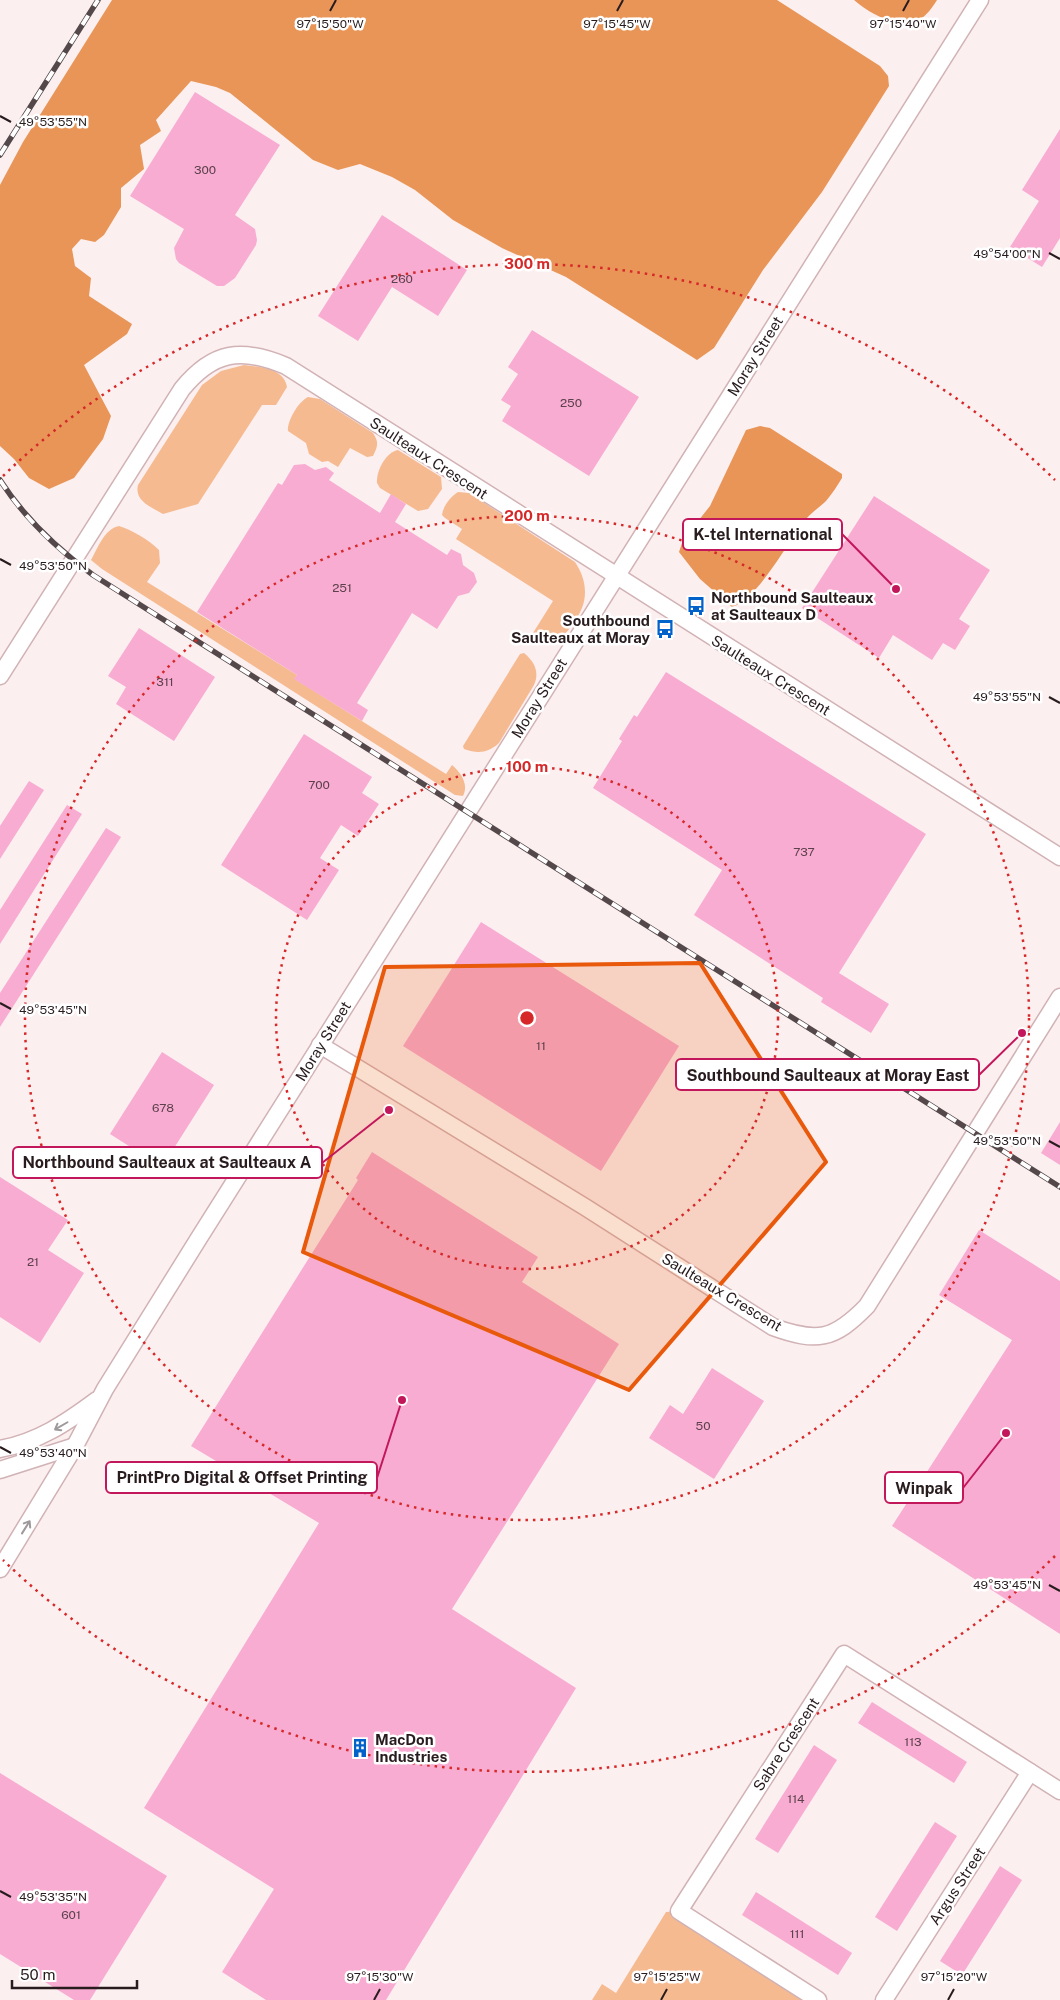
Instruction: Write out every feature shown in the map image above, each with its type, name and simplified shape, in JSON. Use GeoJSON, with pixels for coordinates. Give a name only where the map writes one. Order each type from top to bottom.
{"type":"FeatureCollection","features":[{"type":"Feature","properties":{"kind":"street","name":"Moray Street"},"geometry":{"type":"LineString","coordinates":[[0,1569],[75,1446],[101,1397],[320,1045],[980,0]]}},
{"type":"Feature","properties":{"kind":"street","name":"Saulteaux Crescent"},"geometry":{"type":"LineString","coordinates":[[0,676],[182,389],[205,366],[233,355],[248,354],[286,366],[1060,857]]}},
{"type":"Feature","properties":{"kind":"street","name":"Saulteaux Crescent"},"geometry":{"type":"LineString","coordinates":[[320,1045],[585,1207],[772,1327],[805,1336],[820,1337],[839,1330],[867,1306],[1060,997]]}},
{"type":"Feature","properties":{"kind":"street","name":"Moray Street"},"geometry":{"type":"LineString","coordinates":[[0,1449],[40,1438],[67,1422],[101,1397]]}},
{"type":"Feature","properties":{"kind":"street"},"geometry":{"type":"LineString","coordinates":[[0,1470],[75,1446]]}},
{"type":"Feature","properties":{"kind":"street","name":"Sabre Crescent"},"geometry":{"type":"LineString","coordinates":[[818,2000],[679,1911],[844,1654],[1060,1790]]}},
{"type":"Feature","properties":{"kind":"street","name":"Argus Street"},"geometry":{"type":"LineString","coordinates":[[884,2000],[1030,1772]]}},
{"type":"Feature","properties":{"kind":"highlighted area"},"geometry":{"type":"Polygon","coordinates":[[[700,963],[826,1162],[629,1390],[303,1252],[385,967],[700,963]]]}},
{"type":"Feature","properties":{"kind":"shaded area"},"geometry":{"type":"Polygon","coordinates":[[[112,0],[777,0],[880,66],[888,76],[889,86],[822,192],[763,270],[714,348],[697,360],[566,277],[502,248],[453,220],[415,190],[392,177],[360,164],[338,170],[313,160],[230,93],[216,87],[191,81],[156,120],[161,131],[140,145],[144,169],[121,188],[121,207],[104,235],[95,242],[81,239],[72,249],[75,266],[91,278],[89,296],[132,324],[127,334],[84,365],[111,416],[103,439],[74,478],[49,489],[29,478],[14,459],[0,446],[0,185],[23,142],[112,0]]]}},
{"type":"Feature","properties":{"kind":"shaded area"},"geometry":{"type":"Polygon","coordinates":[[[854,0],[937,0],[922,18],[903,24],[876,15],[854,0]]]}},
{"type":"Feature","properties":{"kind":"shaded area"},"geometry":{"type":"Polygon","coordinates":[[[244,365],[276,372],[285,381],[287,387],[276,405],[262,405],[198,504],[163,514],[144,503],[137,491],[138,485],[202,385],[221,371],[244,365]]]}},
{"type":"Feature","properties":{"kind":"shaded area"},"geometry":{"type":"Polygon","coordinates":[[[308,397],[320,399],[373,433],[377,444],[373,456],[367,457],[350,448],[338,467],[328,461],[322,462],[309,454],[306,443],[288,431],[289,422],[294,412],[304,399],[308,397]]]}},
{"type":"Feature","properties":{"kind":"shaded area"},"geometry":{"type":"Polygon","coordinates":[[[760,426],[770,428],[842,474],[842,478],[826,501],[806,519],[763,581],[742,602],[732,607],[700,579],[679,552],[683,540],[710,506],[746,430],[760,426]]]}},
{"type":"Feature","properties":{"kind":"shaded area"},"geometry":{"type":"Polygon","coordinates":[[[398,450],[441,477],[442,489],[428,509],[418,511],[380,488],[377,483],[378,473],[386,458],[398,450]]]}},
{"type":"Feature","properties":{"kind":"shaded area"},"geometry":{"type":"Polygon","coordinates":[[[458,492],[469,493],[575,562],[583,580],[584,600],[577,618],[562,637],[547,641],[533,636],[553,601],[456,539],[462,529],[442,515],[448,502],[458,492]]]}},
{"type":"Feature","properties":{"kind":"shaded area"},"geometry":{"type":"Polygon","coordinates":[[[119,526],[140,536],[159,550],[160,563],[147,582],[297,675],[295,679],[446,774],[452,765],[465,783],[463,796],[455,795],[102,569],[91,560],[105,535],[119,526]]]}},
{"type":"Feature","properties":{"kind":"shaded area"},"geometry":{"type":"Polygon","coordinates":[[[524,653],[535,667],[536,680],[499,743],[483,752],[464,749],[463,746],[520,654],[524,653]]]}},
{"type":"Feature","properties":{"kind":"shaded area"},"geometry":{"type":"Polygon","coordinates":[[[679,1911],[818,2000],[592,2000],[602,1984],[616,1993],[666,1912],[679,1911]]]}},
{"type":"Feature","properties":{"kind":"building"},"geometry":{"type":"Polygon","coordinates":[[[195,92],[280,145],[235,215],[255,229],[257,240],[256,245],[235,278],[224,286],[217,286],[179,263],[176,259],[174,248],[184,229],[130,196],[195,92]]]}},
{"type":"Feature","properties":{"kind":"building"},"geometry":{"type":"Polygon","coordinates":[[[1060,129],[1060,238],[1042,267],[1010,247],[1039,201],[1022,190],[1060,129]]]}},
{"type":"Feature","properties":{"kind":"building"},"geometry":{"type":"Polygon","coordinates":[[[382,215],[467,270],[438,316],[392,287],[358,341],[318,316],[382,215]]]}},
{"type":"Feature","properties":{"kind":"building"},"geometry":{"type":"Polygon","coordinates":[[[532,330],[639,397],[589,476],[502,421],[511,406],[501,400],[518,374],[508,367],[532,330]]]}},
{"type":"Feature","properties":{"kind":"building"},"geometry":{"type":"Polygon","coordinates":[[[305,464],[315,470],[326,467],[334,473],[329,480],[380,513],[391,494],[406,504],[395,522],[447,555],[451,549],[461,554],[463,565],[474,573],[477,582],[469,593],[458,596],[437,629],[412,613],[357,703],[368,710],[362,721],[294,679],[297,675],[197,612],[278,483],[282,485],[294,465],[305,464]]]}},
{"type":"Feature","properties":{"kind":"building"},"geometry":{"type":"Polygon","coordinates":[[[874,496],[990,570],[959,619],[970,626],[955,650],[943,643],[932,660],[893,635],[879,658],[802,608],[874,496]]]}},
{"type":"Feature","properties":{"kind":"building"},"geometry":{"type":"Polygon","coordinates":[[[139,628],[215,677],[174,741],[116,704],[126,687],[108,676],[139,628]]]}},
{"type":"Feature","properties":{"kind":"building"},"geometry":{"type":"Polygon","coordinates":[[[666,672],[926,834],[839,973],[889,1004],[871,1033],[821,1002],[823,998],[694,915],[722,870],[593,788],[622,741],[619,739],[634,715],[637,717],[666,672]]]}},
{"type":"Feature","properties":{"kind":"building"},"geometry":{"type":"Polygon","coordinates":[[[304,734],[372,777],[362,793],[379,804],[358,836],[341,825],[320,858],[339,870],[307,920],[221,865],[304,734]]]}},
{"type":"Feature","properties":{"kind":"building"},"geometry":{"type":"Polygon","coordinates":[[[29,781],[44,790],[0,859],[0,826],[29,781]]]}},
{"type":"Feature","properties":{"kind":"building"},"geometry":{"type":"Polygon","coordinates":[[[67,805],[82,814],[0,944],[0,910],[67,805]]]}},
{"type":"Feature","properties":{"kind":"building"},"geometry":{"type":"Polygon","coordinates":[[[106,828],[121,837],[0,1027],[0,993],[106,828]]]}},
{"type":"Feature","properties":{"kind":"building"},"geometry":{"type":"Polygon","coordinates":[[[481,922],[679,1046],[601,1171],[403,1046],[481,922]]]}},
{"type":"Feature","properties":{"kind":"building"},"geometry":{"type":"Polygon","coordinates":[[[162,1052],[214,1085],[162,1167],[110,1134],[162,1052]]]}},
{"type":"Feature","properties":{"kind":"building"},"geometry":{"type":"Polygon","coordinates":[[[1060,1122],[1060,1165],[1041,1153],[1060,1122]]]}},
{"type":"Feature","properties":{"kind":"building"},"geometry":{"type":"Polygon","coordinates":[[[372,1152],[538,1257],[522,1282],[619,1344],[452,1609],[576,1688],[386,2000],[266,2000],[222,1972],[274,1889],[144,1808],[319,1523],[191,1446],[358,1180],[356,1178],[372,1152]]]}},
{"type":"Feature","properties":{"kind":"building"},"geometry":{"type":"Polygon","coordinates":[[[0,1177],[68,1220],[48,1250],[84,1273],[40,1343],[0,1317],[0,1177]]]}},
{"type":"Feature","properties":{"kind":"building"},"geometry":{"type":"Polygon","coordinates":[[[979,1230],[1060,1281],[1060,1634],[892,1526],[1012,1340],[939,1295],[979,1230]]]}},
{"type":"Feature","properties":{"kind":"building"},"geometry":{"type":"Polygon","coordinates":[[[712,1368],[764,1401],[714,1479],[649,1438],[670,1405],[683,1414],[712,1368]]]}},
{"type":"Feature","properties":{"kind":"building"},"geometry":{"type":"Polygon","coordinates":[[[872,1702],[967,1762],[954,1783],[858,1723],[872,1702]]]}},
{"type":"Feature","properties":{"kind":"building"},"geometry":{"type":"Polygon","coordinates":[[[814,1745],[837,1760],[778,1853],[755,1839],[814,1745]]]}},
{"type":"Feature","properties":{"kind":"building"},"geometry":{"type":"Polygon","coordinates":[[[0,1773],[167,1876],[90,2000],[74,2000],[0,1954],[0,1773]]]}},
{"type":"Feature","properties":{"kind":"building"},"geometry":{"type":"Polygon","coordinates":[[[935,1822],[957,1836],[897,1931],[875,1917],[935,1822]]]}},
{"type":"Feature","properties":{"kind":"building"},"geometry":{"type":"Polygon","coordinates":[[[1000,1866],[1022,1880],[962,1975],[940,1961],[1000,1866]]]}},
{"type":"Feature","properties":{"kind":"building"},"geometry":{"type":"Polygon","coordinates":[[[756,1892],[852,1953],[838,1975],[742,1915],[756,1892]]]}},
{"type":"Feature","properties":{"kind":"railway"},"geometry":{"type":"LineString","coordinates":[[0,155],[98,0]]}},
{"type":"Feature","properties":{"kind":"railway"},"geometry":{"type":"LineString","coordinates":[[0,480],[20,508],[42,532],[93,575],[1060,1187]]}},
{"type":"Feature","properties":{"kind":"place","name":"K-tel International"},"geometry":{"type":"Point","coordinates":[896,589]}},
{"type":"Feature","properties":{"kind":"place","name":"Northbound Saulteaux at Saulteaux D"},"geometry":{"type":"Point","coordinates":[696,606]}},
{"type":"Feature","properties":{"kind":"place","name":"Southbound Saulteaux at Moray"},"geometry":{"type":"Point","coordinates":[665,629]}},
{"type":"Feature","properties":{"kind":"place","name":"Southbound Saulteaux at Moray East"},"geometry":{"type":"Point","coordinates":[1022,1033]}},
{"type":"Feature","properties":{"kind":"place","name":"Northbound Saulteaux at Saulteaux A"},"geometry":{"type":"Point","coordinates":[389,1110]}},
{"type":"Feature","properties":{"kind":"place","name":"PrintPro Digital & Offset Printing"},"geometry":{"type":"Point","coordinates":[402,1400]}},
{"type":"Feature","properties":{"kind":"place","name":"Winpak"},"geometry":{"type":"Point","coordinates":[1006,1433]}},
{"type":"Feature","properties":{"kind":"place","name":"MacDon Industries"},"geometry":{"type":"Point","coordinates":[360,1748]}}]}
